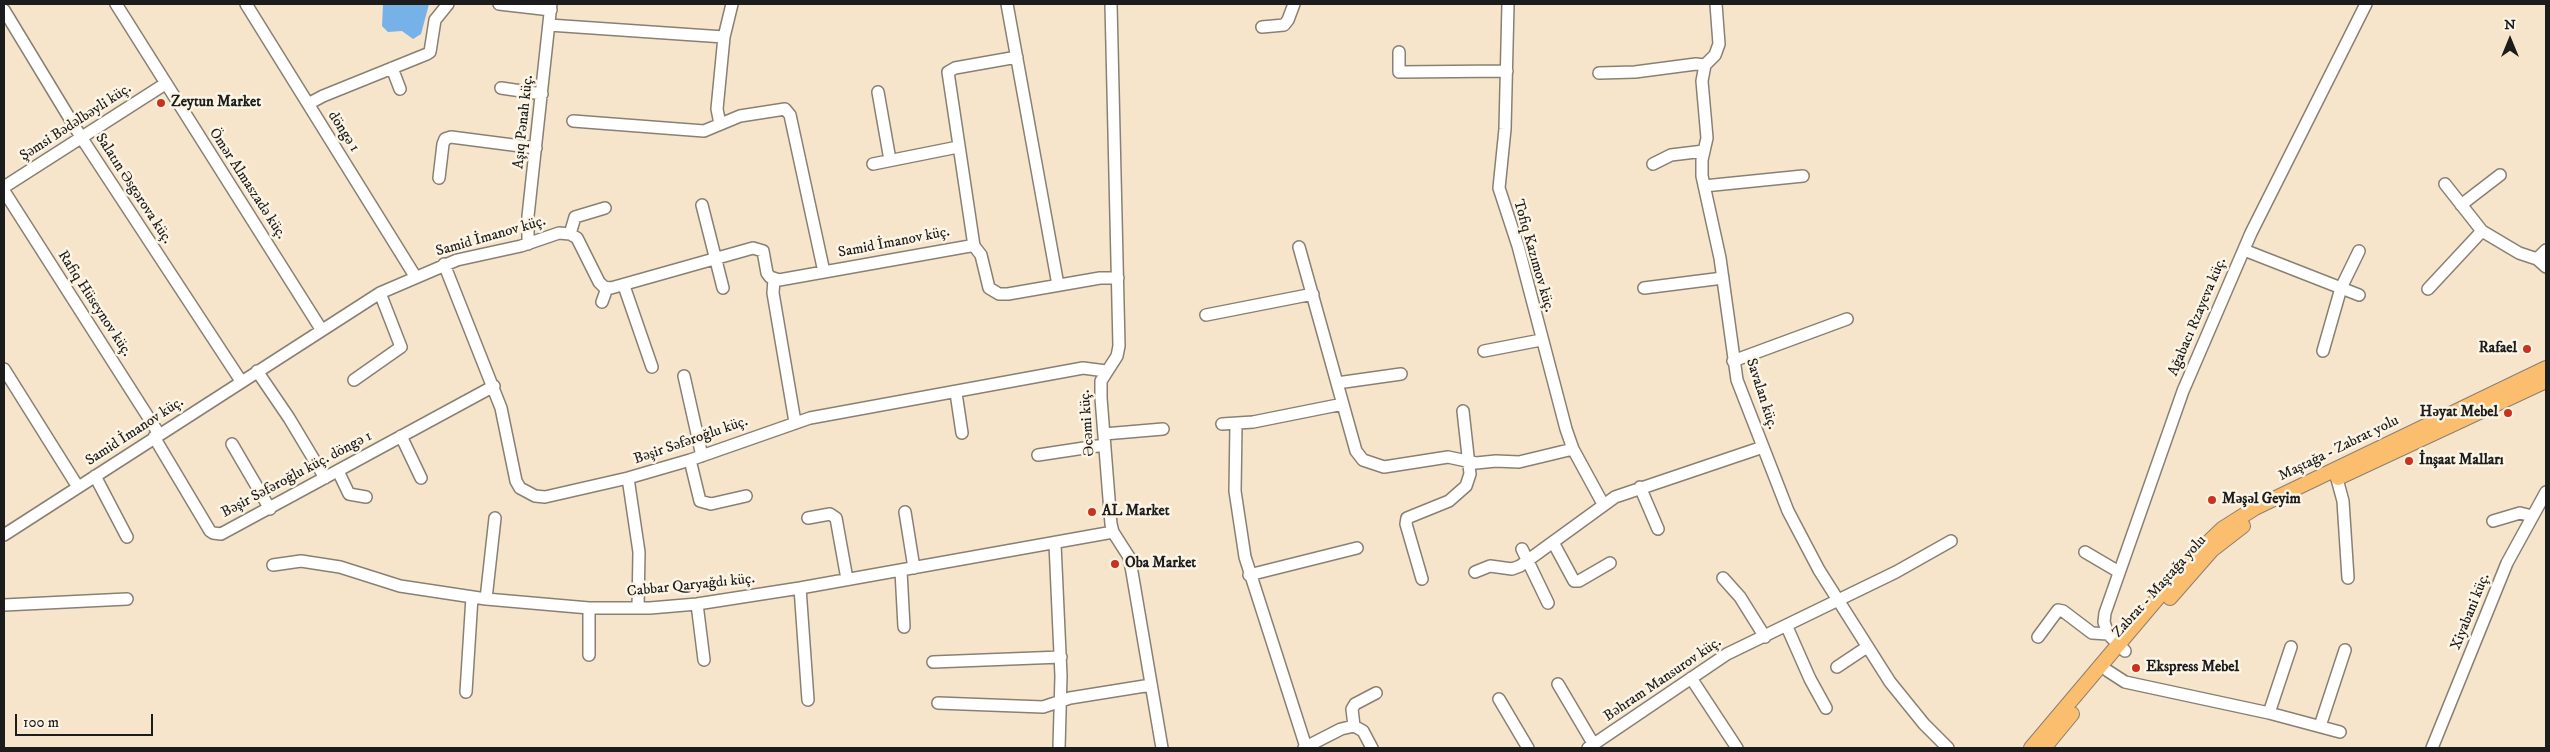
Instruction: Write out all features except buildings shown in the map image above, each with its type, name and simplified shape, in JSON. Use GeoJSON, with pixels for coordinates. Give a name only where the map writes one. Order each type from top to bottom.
{"type":"FeatureCollection","features":[{"type":"Feature","properties":{"kind":"main road","name":"Maştağa - Zabrat yolu"},"geometry":{"type":"LineString","coordinates":[[2031,748],[2122,648],[2195,554],[2222,529],[2239,517],[2546,368]]}},
{"type":"Feature","properties":{"kind":"main road","name":"Zabrat - Maştağa yolu"},"geometry":{"type":"LineString","coordinates":[[2044,748],[2108,672],[2122,648],[2197,567],[2229,536],[2261,515],[2546,380]]}},
{"type":"Feature","properties":{"kind":"street","name":"döngə 1"},"geometry":{"type":"LineString","coordinates":[[246,4],[416,276]]}},
{"type":"Feature","properties":{"kind":"street"},"geometry":{"type":"LineString","coordinates":[[308,104],[322,96],[430,52],[435,20],[448,4]]}},
{"type":"Feature","properties":{"kind":"street"},"geometry":{"type":"LineString","coordinates":[[499,4],[551,7]]}},
{"type":"Feature","properties":{"kind":"street"},"geometry":{"type":"LineString","coordinates":[[720,124],[717,108],[724,37],[732,4]]}},
{"type":"Feature","properties":{"kind":"street"},"geometry":{"type":"LineString","coordinates":[[1007,4],[1058,285]]}},
{"type":"Feature","properties":{"kind":"street","name":"Əcəmi küç."},"geometry":{"type":"LineString","coordinates":[[1111,4],[1119,350],[1106,371],[1100,386],[1113,532],[1129,557],[1162,748]]}},
{"type":"Feature","properties":{"kind":"street"},"geometry":{"type":"LineString","coordinates":[[1262,27],[1284,25],[1294,4]]}},
{"type":"Feature","properties":{"kind":"street","name":"Tofiq Kazımov küç."},"geometry":{"type":"LineString","coordinates":[[1508,4],[1506,129],[1498,188],[1518,246],[1541,340],[1573,448],[1603,504]]}},
{"type":"Feature","properties":{"kind":"street"},"geometry":{"type":"LineString","coordinates":[[1598,73],[1635,72],[1696,64],[1705,65],[1715,55],[1720,44],[1716,4]]}},
{"type":"Feature","properties":{"kind":"street","name":"Ağabacı Rzayeva küç."},"geometry":{"type":"LineString","coordinates":[[2108,634],[2104,622],[2105,613],[2193,364],[2244,250],[2366,4]]}},
{"type":"Feature","properties":{"kind":"street","name":"Ömər Almaszadə küç."},"geometry":{"type":"LineString","coordinates":[[121,5],[165,84],[321,329]]}},
{"type":"Feature","properties":{"kind":"street","name":"Aşıq Pənah küç."},"geometry":{"type":"LineString","coordinates":[[528,244],[528,216],[551,7]]}},
{"type":"Feature","properties":{"kind":"street","name":"Salatın Əsgərova küç."},"geometry":{"type":"LineString","coordinates":[[4,10],[82,137],[241,382]]}},
{"type":"Feature","properties":{"kind":"street"},"geometry":{"type":"LineString","coordinates":[[549,24],[724,37]]}},
{"type":"Feature","properties":{"kind":"street"},"geometry":{"type":"LineString","coordinates":[[1399,52],[1399,72],[1507,71]]}},
{"type":"Feature","properties":{"kind":"street"},"geometry":{"type":"LineString","coordinates":[[1017,56],[955,68],[948,72],[974,246],[981,255],[989,288],[993,292],[1008,294],[1100,278],[1118,278]]}},
{"type":"Feature","properties":{"kind":"street","name":"Savalan küç."},"geometry":{"type":"LineString","coordinates":[[1705,65],[1702,81],[1707,138],[1702,160],[1704,186],[1718,245],[1733,361],[1742,396],[1788,511],[1806,546],[1838,601],[1897,692],[1945,747]]}},
{"type":"Feature","properties":{"kind":"street"},"geometry":{"type":"LineString","coordinates":[[392,68],[400,89]]}},
{"type":"Feature","properties":{"kind":"street","name":"Şəmsi Bədəlbəyli küç."},"geometry":{"type":"LineString","coordinates":[[4,187],[165,84]]}},
{"type":"Feature","properties":{"kind":"street"},"geometry":{"type":"LineString","coordinates":[[501,88],[542,94]]}},
{"type":"Feature","properties":{"kind":"street"},"geometry":{"type":"LineString","coordinates":[[878,92],[890,160]]}},
{"type":"Feature","properties":{"kind":"street"},"geometry":{"type":"LineString","coordinates":[[573,121],[695,131],[740,116],[781,109],[788,111],[824,272]]}},
{"type":"Feature","properties":{"kind":"street"},"geometry":{"type":"LineString","coordinates":[[439,178],[443,144],[445,139],[451,137],[536,148]]}},
{"type":"Feature","properties":{"kind":"street"},"geometry":{"type":"LineString","coordinates":[[873,164],[958,147]]}},
{"type":"Feature","properties":{"kind":"street"},"geometry":{"type":"LineString","coordinates":[[1653,164],[1670,155],[1704,151]]}},
{"type":"Feature","properties":{"kind":"street"},"geometry":{"type":"LineString","coordinates":[[2461,205],[2500,175]]}},
{"type":"Feature","properties":{"kind":"street"},"geometry":{"type":"LineString","coordinates":[[1704,186],[1803,176]]}},
{"type":"Feature","properties":{"kind":"street"},"geometry":{"type":"LineString","coordinates":[[2445,184],[2482,231],[2511,248],[2537,259],[2546,267]]}},
{"type":"Feature","properties":{"kind":"street","name":"Rafiq Hüseynov küç."},"geometry":{"type":"LineString","coordinates":[[4,191],[157,436]]}},
{"type":"Feature","properties":{"kind":"street"},"geometry":{"type":"LineString","coordinates":[[702,205],[723,288]]}},
{"type":"Feature","properties":{"kind":"street"},"geometry":{"type":"LineString","coordinates":[[570,234],[575,217],[604,208]]}},
{"type":"Feature","properties":{"kind":"street"},"geometry":{"type":"LineString","coordinates":[[2428,289],[2482,231]]}},
{"type":"Feature","properties":{"kind":"street","name":"Samid İmanov küç."},"geometry":{"type":"LineString","coordinates":[[4,535],[321,329],[380,293],[444,264],[528,244],[559,233],[570,234],[578,238],[599,282],[607,288]]}},
{"type":"Feature","properties":{"kind":"street","name":"Samid İmanov küç."},"geometry":{"type":"LineString","coordinates":[[774,279],[824,272],[963,246],[974,246]]}},
{"type":"Feature","properties":{"kind":"street"},"geometry":{"type":"LineString","coordinates":[[1299,247],[1356,451],[1363,460],[1384,467],[1448,457],[1458,458],[1469,463],[1531,461],[1573,448]]}},
{"type":"Feature","properties":{"kind":"street"},"geometry":{"type":"LineString","coordinates":[[602,302],[607,288],[624,286],[748,249],[761,249],[768,273],[774,279],[773,293],[795,422]]}},
{"type":"Feature","properties":{"kind":"street"},"geometry":{"type":"LineString","coordinates":[[2244,250],[2359,295]]}},
{"type":"Feature","properties":{"kind":"street"},"geometry":{"type":"LineString","coordinates":[[2537,259],[2546,250]]}},
{"type":"Feature","properties":{"kind":"street"},"geometry":{"type":"LineString","coordinates":[[2323,351],[2341,288],[2359,251]]}},
{"type":"Feature","properties":{"kind":"street","name":"Bəşir Səfəroğlu küç."},"geometry":{"type":"LineString","coordinates":[[444,264],[494,386],[506,426],[513,472],[520,488],[535,496],[545,497],[628,478],[702,456],[795,422],[1083,368],[1106,371]]}},
{"type":"Feature","properties":{"kind":"street"},"geometry":{"type":"LineString","coordinates":[[1644,288],[1723,278]]}},
{"type":"Feature","properties":{"kind":"street"},"geometry":{"type":"LineString","coordinates":[[624,286],[652,368]]}},
{"type":"Feature","properties":{"kind":"street"},"geometry":{"type":"LineString","coordinates":[[354,380],[401,347],[380,293]]}},
{"type":"Feature","properties":{"kind":"street"},"geometry":{"type":"LineString","coordinates":[[1206,315],[1313,294]]}},
{"type":"Feature","properties":{"kind":"street"},"geometry":{"type":"LineString","coordinates":[[1733,361],[1752,356],[1847,318]]}},
{"type":"Feature","properties":{"kind":"street"},"geometry":{"type":"LineString","coordinates":[[1484,351],[1541,340]]}},
{"type":"Feature","properties":{"kind":"street"},"geometry":{"type":"LineString","coordinates":[[4,370],[78,487]]}},
{"type":"Feature","properties":{"kind":"street"},"geometry":{"type":"LineString","coordinates":[[257,371],[286,412],[325,478]]}},
{"type":"Feature","properties":{"kind":"street"},"geometry":{"type":"LineString","coordinates":[[1337,384],[1401,374]]}},
{"type":"Feature","properties":{"kind":"street"},"geometry":{"type":"LineString","coordinates":[[684,376],[702,456]]}},
{"type":"Feature","properties":{"kind":"street","name":"Bəşir Səfəroğlu küç. döngə 1"},"geometry":{"type":"LineString","coordinates":[[157,436],[213,533],[221,534],[494,386]]}},
{"type":"Feature","properties":{"kind":"street"},"geometry":{"type":"LineString","coordinates":[[956,393],[962,433]]}},
{"type":"Feature","properties":{"kind":"street"},"geometry":{"type":"LineString","coordinates":[[1222,424],[1236,425],[1343,404]]}},
{"type":"Feature","properties":{"kind":"street"},"geometry":{"type":"LineString","coordinates":[[1422,578],[1406,524],[1407,518],[1449,501],[1466,486],[1470,474],[1463,411]]}},
{"type":"Feature","properties":{"kind":"street"},"geometry":{"type":"LineString","coordinates":[[1236,425],[1235,491],[1249,575],[1305,748],[1341,729],[1354,726],[1363,731],[1372,748]]}},
{"type":"Feature","properties":{"kind":"street"},"geometry":{"type":"LineString","coordinates":[[1038,455],[1162,429]]}},
{"type":"Feature","properties":{"kind":"street"},"geometry":{"type":"LineString","coordinates":[[401,436],[421,478]]}},
{"type":"Feature","properties":{"kind":"street"},"geometry":{"type":"LineString","coordinates":[[232,444],[270,509]]}},
{"type":"Feature","properties":{"kind":"street"},"geometry":{"type":"LineString","coordinates":[[1475,572],[1490,566],[1512,569],[1529,561],[1554,544],[1603,504],[1640,487],[1763,447]]}},
{"type":"Feature","properties":{"kind":"street"},"geometry":{"type":"LineString","coordinates":[[690,460],[700,501],[711,504],[746,496]]}},
{"type":"Feature","properties":{"kind":"street"},"geometry":{"type":"LineString","coordinates":[[338,471],[349,494],[366,497]]}},
{"type":"Feature","properties":{"kind":"street"},"geometry":{"type":"LineString","coordinates":[[95,476],[127,537]]}},
{"type":"Feature","properties":{"kind":"street"},"geometry":{"type":"LineString","coordinates":[[628,478],[639,546],[638,608]]}},
{"type":"Feature","properties":{"kind":"street"},"geometry":{"type":"LineString","coordinates":[[2337,479],[2343,501],[2348,578]]}},
{"type":"Feature","properties":{"kind":"street"},"geometry":{"type":"LineString","coordinates":[[1640,487],[1658,529]]}},
{"type":"Feature","properties":{"kind":"street","name":"Xiyabani küç."},"geometry":{"type":"LineString","coordinates":[[2432,748],[2507,563],[2546,492]]}},
{"type":"Feature","properties":{"kind":"street"},"geometry":{"type":"LineString","coordinates":[[905,512],[914,568]]}},
{"type":"Feature","properties":{"kind":"street"},"geometry":{"type":"LineString","coordinates":[[808,518],[830,514],[836,518],[847,579]]}},
{"type":"Feature","properties":{"kind":"street"},"geometry":{"type":"LineString","coordinates":[[2493,521],[2520,514],[2532,516]]}},
{"type":"Feature","properties":{"kind":"street"},"geometry":{"type":"LineString","coordinates":[[486,599],[495,518]]}},
{"type":"Feature","properties":{"kind":"street","name":"Cabbar Qaryağdı küç."},"geometry":{"type":"LineString","coordinates":[[273,565],[302,561],[340,567],[400,586],[486,599],[589,608],[638,608],[697,604],[800,588],[1055,544],[1113,532]]}},
{"type":"Feature","properties":{"kind":"street","name":"Bəhram Mansurov küç."},"geometry":{"type":"LineString","coordinates":[[1591,747],[1727,654],[1787,627],[1896,572],[1951,541]]}},
{"type":"Feature","properties":{"kind":"street"},"geometry":{"type":"LineString","coordinates":[[1055,544],[1061,657],[1059,748]]}},
{"type":"Feature","properties":{"kind":"street"},"geometry":{"type":"LineString","coordinates":[[1554,544],[1574,581],[1579,581],[1610,563]]}},
{"type":"Feature","properties":{"kind":"street"},"geometry":{"type":"LineString","coordinates":[[1249,575],[1357,548]]}},
{"type":"Feature","properties":{"kind":"street"},"geometry":{"type":"LineString","coordinates":[[1522,549],[1548,603]]}},
{"type":"Feature","properties":{"kind":"street"},"geometry":{"type":"LineString","coordinates":[[2085,552],[2119,572]]}},
{"type":"Feature","properties":{"kind":"street"},"geometry":{"type":"LineString","coordinates":[[901,571],[904,627]]}},
{"type":"Feature","properties":{"kind":"street"},"geometry":{"type":"LineString","coordinates":[[1723,578],[1740,597],[1765,638]]}},
{"type":"Feature","properties":{"kind":"street"},"geometry":{"type":"LineString","coordinates":[[800,588],[808,700]]}},
{"type":"Feature","properties":{"kind":"street"},"geometry":{"type":"LineString","coordinates":[[466,692],[472,597]]}},
{"type":"Feature","properties":{"kind":"street"},"geometry":{"type":"LineString","coordinates":[[4,605],[127,599]]}},
{"type":"Feature","properties":{"kind":"street"},"geometry":{"type":"LineString","coordinates":[[697,604],[704,660]]}},
{"type":"Feature","properties":{"kind":"street"},"geometry":{"type":"LineString","coordinates":[[589,608],[589,655]]}},
{"type":"Feature","properties":{"kind":"street"},"geometry":{"type":"LineString","coordinates":[[2038,638],[2058,610],[2063,611],[2092,633],[2108,634],[2122,648]]}},
{"type":"Feature","properties":{"kind":"street"},"geometry":{"type":"LineString","coordinates":[[1787,627],[1810,679],[1826,708]]}},
{"type":"Feature","properties":{"kind":"street"},"geometry":{"type":"LineString","coordinates":[[1837,667],[1867,647]]}},
{"type":"Feature","properties":{"kind":"street"},"geometry":{"type":"LineString","coordinates":[[2269,713],[2291,647]]}},
{"type":"Feature","properties":{"kind":"street"},"geometry":{"type":"LineString","coordinates":[[2320,726],[2344,650]]}},
{"type":"Feature","properties":{"kind":"street"},"geometry":{"type":"LineString","coordinates":[[933,662],[1061,657]]}},
{"type":"Feature","properties":{"kind":"street"},"geometry":{"type":"LineString","coordinates":[[2108,672],[2125,682],[2269,713],[2340,732]]}},
{"type":"Feature","properties":{"kind":"street"},"geometry":{"type":"LineString","coordinates":[[1691,678],[1737,748]]}},
{"type":"Feature","properties":{"kind":"street"},"geometry":{"type":"LineString","coordinates":[[1558,684],[1591,747]]}},
{"type":"Feature","properties":{"kind":"street"},"geometry":{"type":"LineString","coordinates":[[938,703],[1043,707],[1060,700],[1151,685]]}},
{"type":"Feature","properties":{"kind":"street"},"geometry":{"type":"LineString","coordinates":[[1354,726],[1352,709],[1354,704],[1376,693]]}},
{"type":"Feature","properties":{"kind":"street"},"geometry":{"type":"LineString","coordinates":[[1499,699],[1528,748]]}},
{"type":"Feature","properties":{"kind":"water"},"geometry":{"type":"Polygon","coordinates":[[[383,4],[429,4],[421,34],[413,39],[402,31],[388,32],[382,26],[383,4]]]}},
{"type":"Feature","properties":{"kind":"place","name":"Zeytun Market"},"geometry":{"type":"Point","coordinates":[161,103]}},
{"type":"Feature","properties":{"kind":"place","name":"Rafael"},"geometry":{"type":"Point","coordinates":[2527,349]}},
{"type":"Feature","properties":{"kind":"place","name":"Həyat Mebel"},"geometry":{"type":"Point","coordinates":[2508,413]}},
{"type":"Feature","properties":{"kind":"place","name":"İnşaat Malları"},"geometry":{"type":"Point","coordinates":[2409,461]}},
{"type":"Feature","properties":{"kind":"place","name":"Məşəl Geyim"},"geometry":{"type":"Point","coordinates":[2212,500]}},
{"type":"Feature","properties":{"kind":"place","name":"AL Market"},"geometry":{"type":"Point","coordinates":[1092,512]}},
{"type":"Feature","properties":{"kind":"place","name":"Oba Market"},"geometry":{"type":"Point","coordinates":[1115,564]}},
{"type":"Feature","properties":{"kind":"place","name":"Ekspress Mebel"},"geometry":{"type":"Point","coordinates":[2136,668]}}]}
